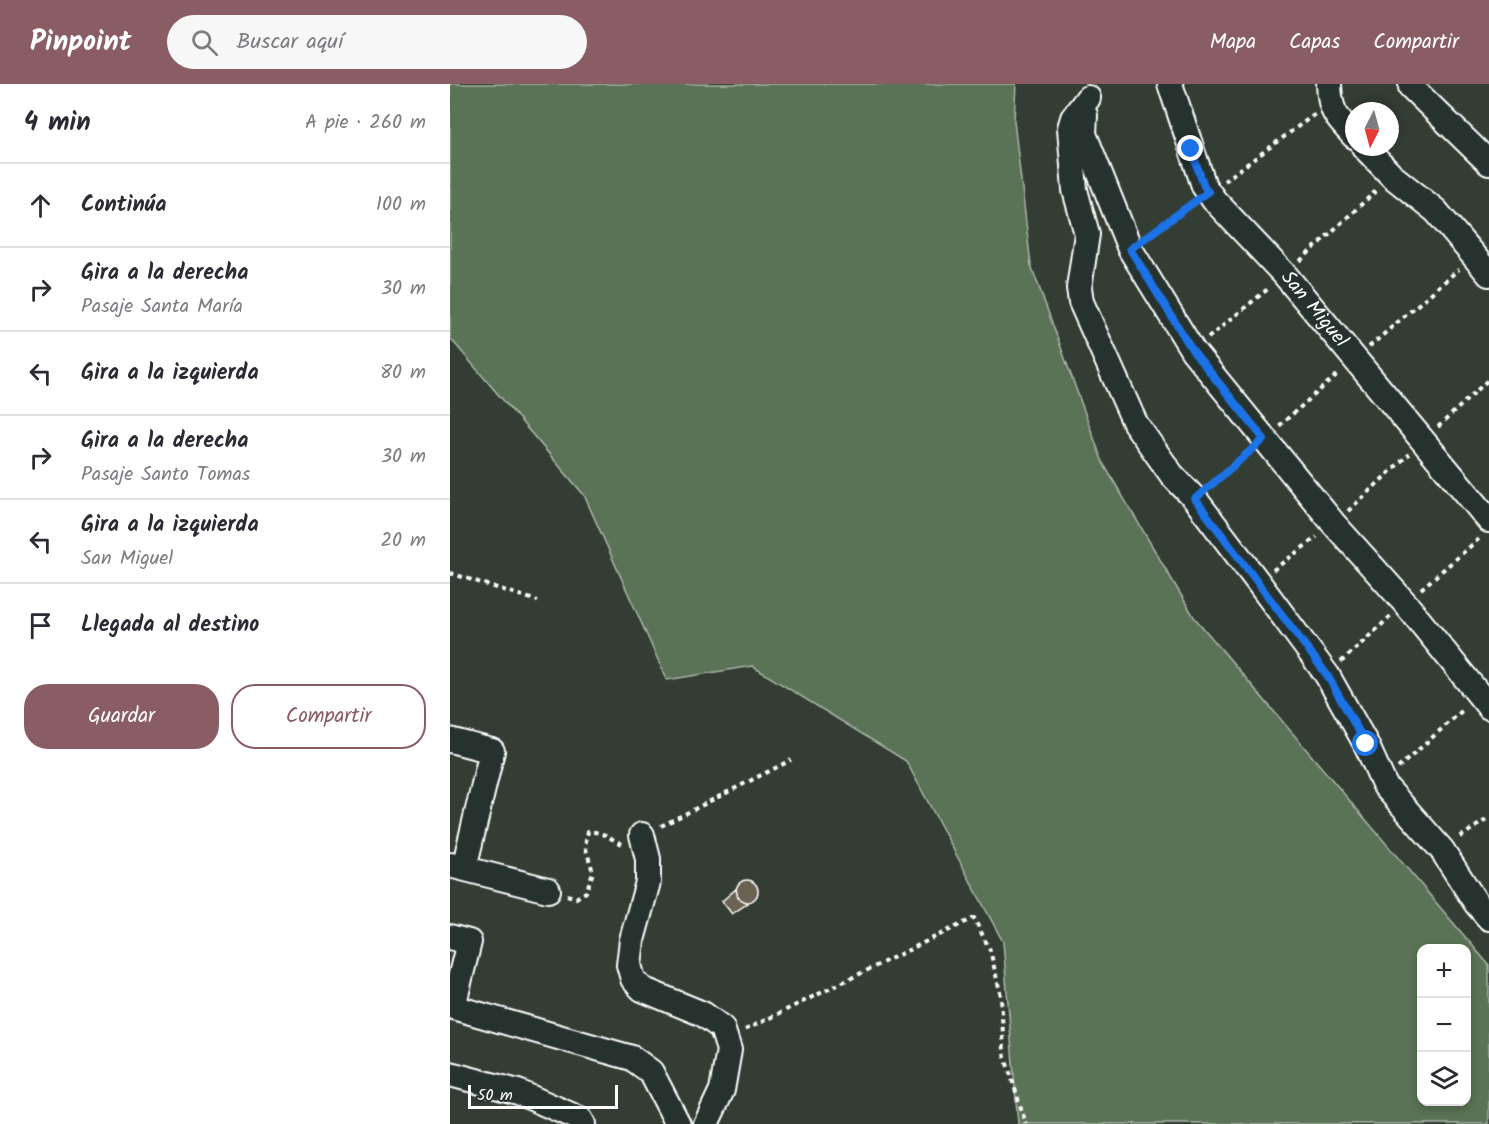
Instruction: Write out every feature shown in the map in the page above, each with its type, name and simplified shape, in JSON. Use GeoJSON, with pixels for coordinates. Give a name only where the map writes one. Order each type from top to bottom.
{"type":"FeatureCollection","features":[{"type":"Feature","properties":{"kind":"street","name":"San Miguel"},"geometry":{"type":"LineString","coordinates":[[1170,84],[1208,192],[1222,210],[1285,275],[1489,520]]}},
{"type":"Feature","properties":{"kind":"street"},"geometry":{"type":"LineString","coordinates":[[1411,87],[1489,164]]}},
{"type":"Feature","properties":{"kind":"street"},"geometry":{"type":"LineString","coordinates":[[1088,91],[1084,134],[1130,249],[1193,351],[1334,524],[1405,603],[1484,702]]}},
{"type":"Feature","properties":{"kind":"street"},"geometry":{"type":"LineString","coordinates":[[1088,91],[1072,118],[1070,128],[1076,190],[1087,234],[1079,288],[1080,302],[1135,423],[1172,475],[1195,499],[1327,675],[1366,744],[1385,786],[1442,850],[1476,903],[1489,918]]}},
{"type":"Feature","properties":{"kind":"street"},"geometry":{"type":"LineString","coordinates":[[1330,94],[1338,119],[1345,126]]}},
{"type":"Feature","properties":{"kind":"street"},"geometry":{"type":"LineString","coordinates":[[1373,156],[1392,176],[1436,211],[1489,274]]}},
{"type":"Feature","properties":{"kind":"street"},"geometry":{"type":"LineString","coordinates":[[450,740],[492,751],[457,867],[548,890]]}},
{"type":"Feature","properties":{"kind":"street"},"geometry":{"type":"LineString","coordinates":[[642,835],[648,859],[648,882],[632,940],[629,965],[633,979],[642,989],[703,1014],[722,1028],[729,1050],[722,1090],[706,1124]]}},
{"type":"Feature","properties":{"kind":"street"},"geometry":{"type":"LineString","coordinates":[[459,940],[453,1007],[632,1058],[651,1072],[678,1124]]}},
{"type":"Feature","properties":{"kind":"street"},"geometry":{"type":"LineString","coordinates":[[450,1074],[518,1092],[580,1119],[583,1124]]}},
{"type":"Feature","properties":{"kind":"path"},"geometry":{"type":"LineString","coordinates":[[1130,249],[1208,192],[1330,94]]}},
{"type":"Feature","properties":{"kind":"path"},"geometry":{"type":"LineString","coordinates":[[1195,499],[1473,256]]}},
{"type":"Feature","properties":{"kind":"path"},"geometry":{"type":"LineString","coordinates":[[1258,582],[1334,524],[1489,379]]}},
{"type":"Feature","properties":{"kind":"path"},"geometry":{"type":"LineString","coordinates":[[450,573],[538,601]]}},
{"type":"Feature","properties":{"kind":"path"},"geometry":{"type":"LineString","coordinates":[[1385,786],[1395,771],[1484,702]]}},
{"type":"Feature","properties":{"kind":"path"},"geometry":{"type":"LineString","coordinates":[[642,835],[791,760]]}},
{"type":"Feature","properties":{"kind":"path"},"geometry":{"type":"LineString","coordinates":[[1442,850],[1489,818]]}},
{"type":"Feature","properties":{"kind":"path"},"geometry":{"type":"LineString","coordinates":[[548,890],[576,898],[586,892],[593,872],[585,846],[588,831],[601,833],[648,859]]}},
{"type":"Feature","properties":{"kind":"path"},"geometry":{"type":"LineString","coordinates":[[725,1039],[974,918],[990,950],[1001,996],[1004,1054],[1026,1124]]}},
{"type":"Feature","properties":{"kind":"green space"},"geometry":{"type":"Polygon","coordinates":[[[450,84],[1016,84],[1014,121],[1031,265],[1103,463],[1194,617],[1489,965],[1489,1124],[1018,1124],[1003,942],[906,761],[752,666],[667,680],[584,495],[450,338],[450,84]]]}},
{"type":"Feature","properties":{"kind":"building"},"geometry":{"type":"Polygon","coordinates":[[[743,880],[751,880],[758,887],[758,895],[751,902],[743,902],[736,895],[736,887],[743,880]]]}},
{"type":"Feature","properties":{"kind":"building"},"geometry":{"type":"Polygon","coordinates":[[[736,889],[738,898],[748,903],[732,914],[722,901],[736,889]]]}},
{"type":"Feature","properties":{"kind":"route"},"geometry":{"type":"LineString","coordinates":[[1191,149],[1208,192],[1130,249],[1193,351],[1264,439],[1195,499],[1327,675],[1366,744]]}}]}
